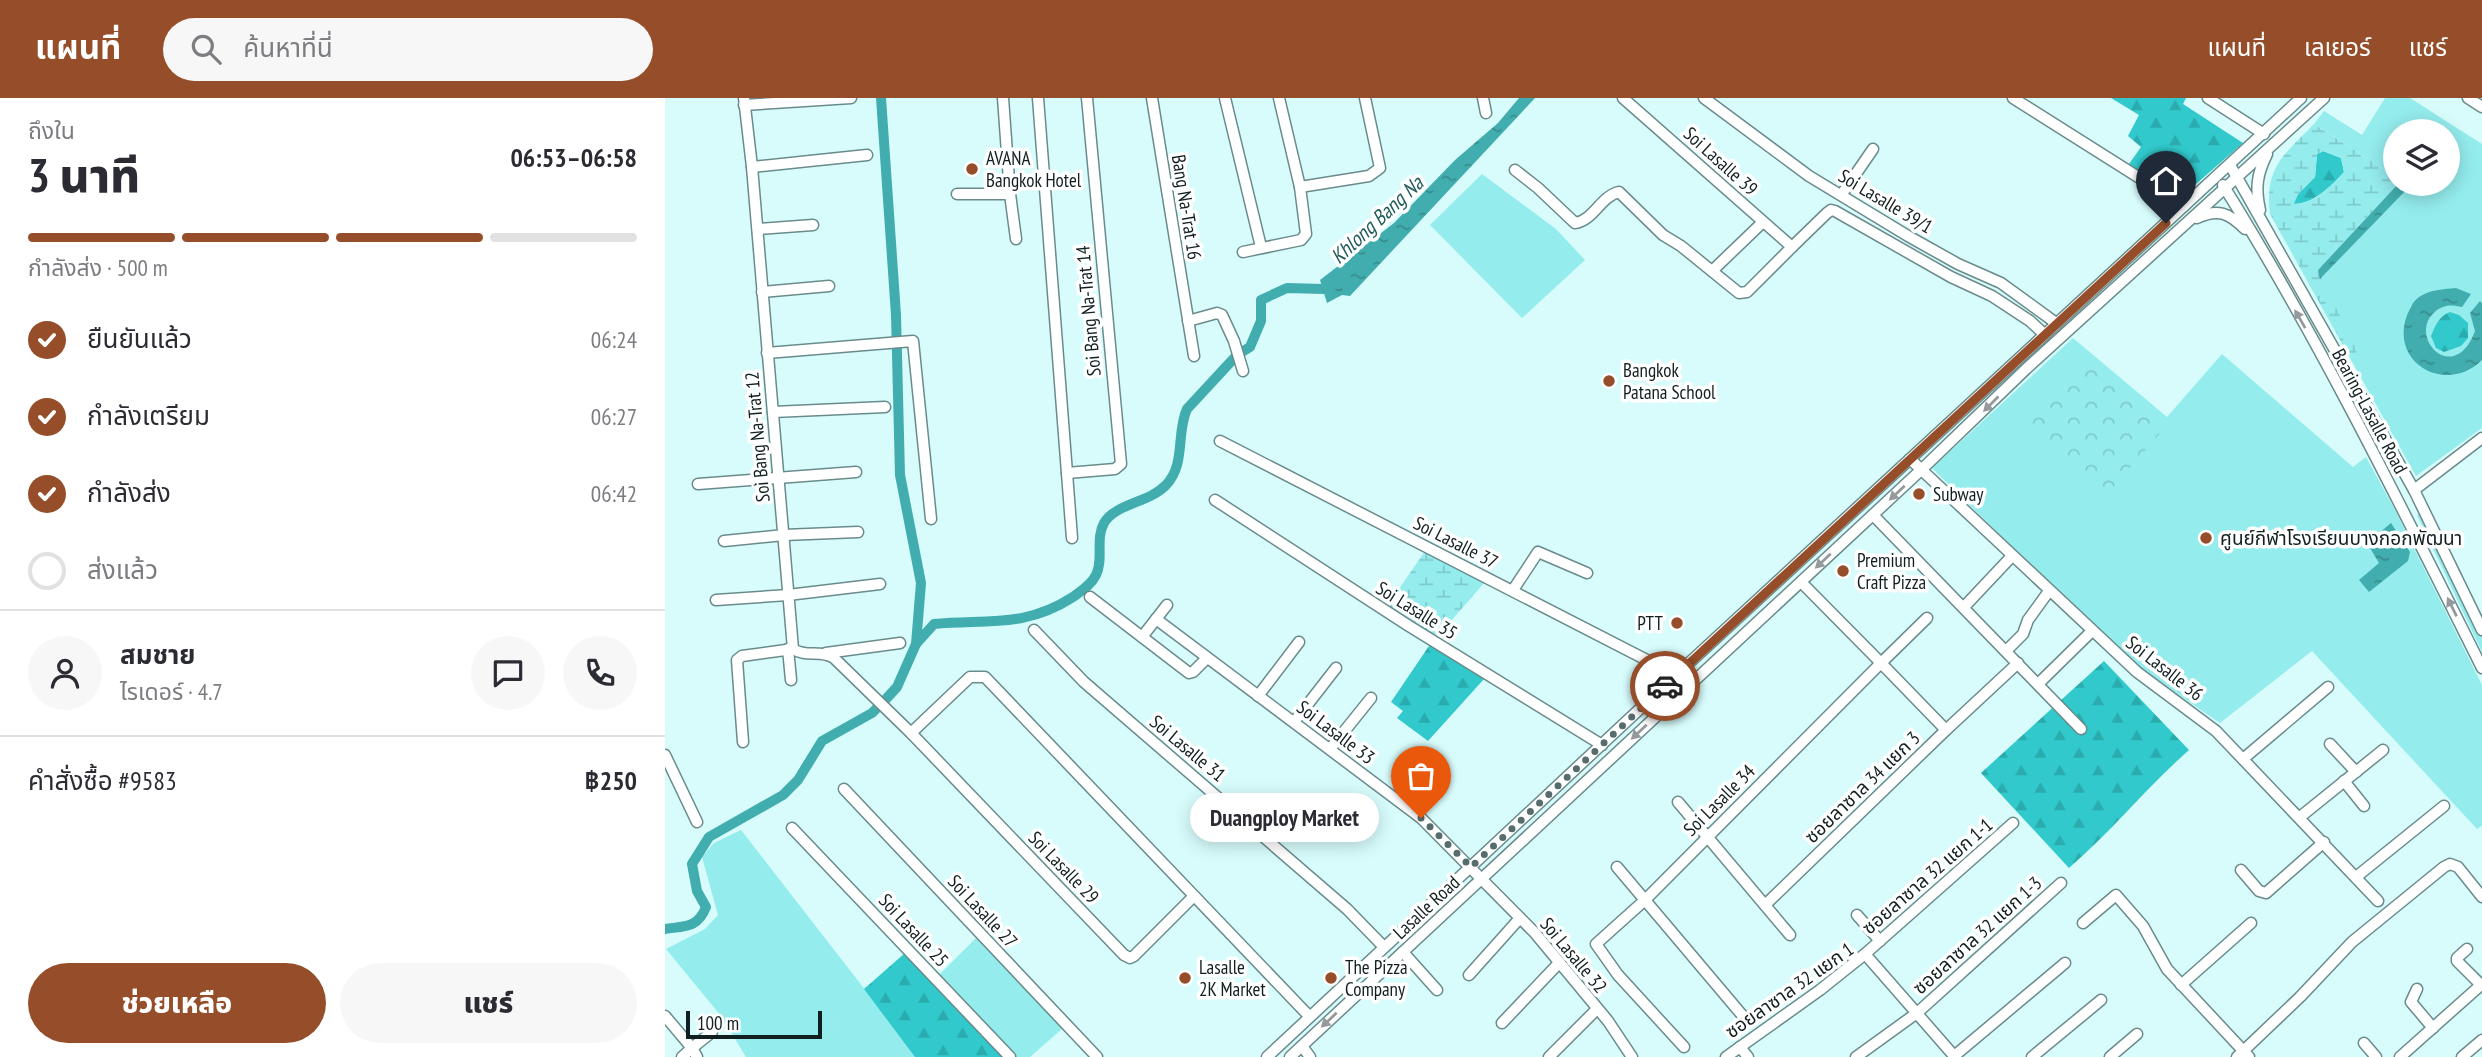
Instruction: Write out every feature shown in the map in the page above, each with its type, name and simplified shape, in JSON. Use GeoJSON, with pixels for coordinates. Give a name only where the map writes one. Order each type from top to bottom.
{"type":"FeatureCollection","features":[{"type":"Feature","properties":{"kind":"street"},"geometry":{"type":"LineString","coordinates":[[744,101],[851,98]]}},
{"type":"Feature","properties":{"kind":"street"},"geometry":{"type":"LineString","coordinates":[[1003,98],[1016,239]]}},
{"type":"Feature","properties":{"kind":"street","name":"Soi Bang Na-Trat 14"},"geometry":{"type":"LineString","coordinates":[[1038,98],[1072,538]]}},
{"type":"Feature","properties":{"kind":"street","name":"Soi Bang Na-Trat 14"},"geometry":{"type":"LineString","coordinates":[[1067,473],[1115,469],[1121,464],[1087,98]]}},
{"type":"Feature","properties":{"kind":"street","name":"Bang Na-Trat 16"},"geometry":{"type":"LineString","coordinates":[[1152,98],[1194,356]]}},
{"type":"Feature","properties":{"kind":"street"},"geometry":{"type":"LineString","coordinates":[[1225,98],[1261,247]]}},
{"type":"Feature","properties":{"kind":"street"},"geometry":{"type":"LineString","coordinates":[[1244,252],[1305,237],[1300,187],[1279,98]]}},
{"type":"Feature","properties":{"kind":"street"},"geometry":{"type":"LineString","coordinates":[[1300,187],[1369,176],[1380,168],[1365,98]]}},
{"type":"Feature","properties":{"kind":"street"},"geometry":{"type":"LineString","coordinates":[[1482,98],[1486,113]]}},
{"type":"Feature","properties":{"kind":"street","name":"Soi Lasalle 39"},"geometry":{"type":"LineString","coordinates":[[1623,98],[1792,247]]}},
{"type":"Feature","properties":{"kind":"street","name":"Soi Lasalle 39/1"},"geometry":{"type":"LineString","coordinates":[[1704,98],[1809,176],[1918,242],[2001,283],[2056,323]]}},
{"type":"Feature","properties":{"kind":"street"},"geometry":{"type":"LineString","coordinates":[[2013,98],[2184,206]]}},
{"type":"Feature","properties":{"kind":"street"},"geometry":{"type":"LineString","coordinates":[[2208,98],[2265,134]]}},
{"type":"Feature","properties":{"kind":"street","name":"Lasalle Road"},"geometry":{"type":"LineString","coordinates":[[1267,1057],[2301,98]]}},
{"type":"Feature","properties":{"kind":"street","name":"Lasalle Road"},"geometry":{"type":"LineString","coordinates":[[1290,1057],[1873,515],[2026,369],[2324,98]]}},
{"type":"Feature","properties":{"kind":"street"},"geometry":{"type":"LineString","coordinates":[[2471,99],[2482,107]]}},
{"type":"Feature","properties":{"kind":"street","name":"Soi Bang Na-Trat 12"},"geometry":{"type":"LineString","coordinates":[[744,101],[758,229],[784,535],[791,680]]}},
{"type":"Feature","properties":{"kind":"street"},"geometry":{"type":"LineString","coordinates":[[2268,232],[2258,202],[2257,176],[2268,152],[2281,138]]}},
{"type":"Feature","properties":{"kind":"street"},"geometry":{"type":"LineString","coordinates":[[1842,194],[1873,149]]}},
{"type":"Feature","properties":{"kind":"street"},"geometry":{"type":"LineString","coordinates":[[752,167],[867,155]]}},
{"type":"Feature","properties":{"kind":"street","name":"Bearing-Lasalle Road"},"geometry":{"type":"LineString","coordinates":[[2230,165],[2414,490],[2482,630]]}},
{"type":"Feature","properties":{"kind":"street"},"geometry":{"type":"LineString","coordinates":[[1515,170],[1575,223],[1582,222],[1610,195],[1619,192],[1663,235],[1743,294],[1827,213],[1835,211],[1951,277],[1992,296],[2030,320],[2044,334]]}},
{"type":"Feature","properties":{"kind":"street","name":"Bearing-Lasalle Road"},"geometry":{"type":"LineString","coordinates":[[2218,176],[2405,512],[2482,668]]}},
{"type":"Feature","properties":{"kind":"street"},"geometry":{"type":"LineString","coordinates":[[957,194],[1010,194]]}},
{"type":"Feature","properties":{"kind":"street"},"geometry":{"type":"LineString","coordinates":[[2181,229],[2206,214],[2226,213],[2241,225],[2258,246]]}},
{"type":"Feature","properties":{"kind":"street","name":"Soi Lasalle 39"},"geometry":{"type":"LineString","coordinates":[[1712,271],[1763,222]]}},
{"type":"Feature","properties":{"kind":"street"},"geometry":{"type":"LineString","coordinates":[[758,229],[813,225]]}},
{"type":"Feature","properties":{"kind":"street"},"geometry":{"type":"LineString","coordinates":[[762,292],[829,286]]}},
{"type":"Feature","properties":{"kind":"street"},"geometry":{"type":"LineString","coordinates":[[1188,321],[1220,314],[1234,341],[1243,371]]}},
{"type":"Feature","properties":{"kind":"street"},"geometry":{"type":"LineString","coordinates":[[767,353],[913,341],[931,519]]}},
{"type":"Feature","properties":{"kind":"street"},"geometry":{"type":"LineString","coordinates":[[2017,359],[2026,369]]}},
{"type":"Feature","properties":{"kind":"street"},"geometry":{"type":"LineString","coordinates":[[773,412],[885,407]]}},
{"type":"Feature","properties":{"kind":"street"},"geometry":{"type":"LineString","coordinates":[[2414,490],[2482,438]]}},
{"type":"Feature","properties":{"kind":"street","name":"Soi Lasalle 37"},"geometry":{"type":"LineString","coordinates":[[1220,441],[1676,675]]}},
{"type":"Feature","properties":{"kind":"street","name":"Soi Lasalle 36"},"geometry":{"type":"LineString","coordinates":[[1910,460],[2137,672],[2209,724],[2378,901]]}},
{"type":"Feature","properties":{"kind":"street"},"geometry":{"type":"LineString","coordinates":[[698,484],[856,472]]}},
{"type":"Feature","properties":{"kind":"street","name":"Soi Lasalle 35"},"geometry":{"type":"LineString","coordinates":[[1215,500],[1409,626],[1602,745]]}},
{"type":"Feature","properties":{"kind":"street"},"geometry":{"type":"LineString","coordinates":[[2405,512],[2421,503]]}},
{"type":"Feature","properties":{"kind":"street"},"geometry":{"type":"LineString","coordinates":[[1873,515],[2081,729]]}},
{"type":"Feature","properties":{"kind":"street"},"geometry":{"type":"LineString","coordinates":[[724,541],[858,532]]}},
{"type":"Feature","properties":{"kind":"street"},"geometry":{"type":"LineString","coordinates":[[1513,590],[1538,552],[1587,573]]}},
{"type":"Feature","properties":{"kind":"street"},"geometry":{"type":"LineString","coordinates":[[1964,607],[2012,556]]}},
{"type":"Feature","properties":{"kind":"street"},"geometry":{"type":"LineString","coordinates":[[1801,582],[1881,663]]}},
{"type":"Feature","properties":{"kind":"street"},"geometry":{"type":"LineString","coordinates":[[716,600],[880,584]]}},
{"type":"Feature","properties":{"kind":"street"},"geometry":{"type":"LineString","coordinates":[[2006,651],[2023,634],[2028,620],[2049,591]]}},
{"type":"Feature","properties":{"kind":"street"},"geometry":{"type":"LineString","coordinates":[[1090,597],[1189,673],[1193,673],[1207,658]]}},
{"type":"Feature","properties":{"kind":"street"},"geometry":{"type":"LineString","coordinates":[[1142,638],[1167,605]]}},
{"type":"Feature","properties":{"kind":"street","name":"Soi Lasalle 34"},"geometry":{"type":"LineString","coordinates":[[1684,1047],[1618,975],[1596,944],[1645,900],[1927,618]]}},
{"type":"Feature","properties":{"kind":"street","name":"Soi Lasalle 33"},"geometry":{"type":"LineString","coordinates":[[1156,619],[1408,807],[1482,880]]}},
{"type":"Feature","properties":{"kind":"street","name":"Soi Lasalle 31"},"geometry":{"type":"LineString","coordinates":[[1034,630],[1084,682],[1347,909],[1384,947]]}},
{"type":"Feature","properties":{"kind":"street"},"geometry":{"type":"LineString","coordinates":[[2039,684],[2092,631]]}},
{"type":"Feature","properties":{"kind":"street"},"geometry":{"type":"LineString","coordinates":[[1258,696],[1299,642]]}},
{"type":"Feature","properties":{"kind":"street"},"geometry":{"type":"LineString","coordinates":[[743,742],[737,660],[743,656],[791,649],[800,653],[827,653],[900,643]]}},
{"type":"Feature","properties":{"kind":"street","name":"Soi Lasalle 29"},"geometry":{"type":"LineString","coordinates":[[827,653],[911,733],[1124,955],[1130,958],[1134,956],[1193,896]]}},
{"type":"Feature","properties":{"kind":"street","name":"ซอยลาซาล 34 แยก 3"},"geometry":{"type":"LineString","coordinates":[[1765,905],[1946,730],[1881,663]]}},
{"type":"Feature","properties":{"kind":"street"},"geometry":{"type":"LineString","coordinates":[[1946,730],[2018,663]]}},
{"type":"Feature","properties":{"kind":"street"},"geometry":{"type":"LineString","coordinates":[[1294,722],[1336,668]]}},
{"type":"Feature","properties":{"kind":"street"},"geometry":{"type":"LineString","coordinates":[[911,733],[969,677],[985,677],[1309,1016]]}},
{"type":"Feature","properties":{"kind":"street"},"geometry":{"type":"LineString","coordinates":[[2243,759],[2328,687]]}},
{"type":"Feature","properties":{"kind":"street"},"geometry":{"type":"LineString","coordinates":[[1330,749],[1371,698]]}},
{"type":"Feature","properties":{"kind":"street"},"geometry":{"type":"LineString","coordinates":[[2330,744],[2356,772]]}},
{"type":"Feature","properties":{"kind":"street"},"geometry":{"type":"LineString","coordinates":[[2300,817],[2383,750]]}},
{"type":"Feature","properties":{"kind":"street"},"geometry":{"type":"LineString","coordinates":[[665,755],[697,822]]}},
{"type":"Feature","properties":{"kind":"street"},"geometry":{"type":"LineString","coordinates":[[2344,781],[2364,806]]}},
{"type":"Feature","properties":{"kind":"street","name":"Soi Lasalle 27"},"geometry":{"type":"LineString","coordinates":[[844,789],[1097,1057]]}},
{"type":"Feature","properties":{"kind":"street"},"geometry":{"type":"LineString","coordinates":[[1678,802],[1790,935]]}},
{"type":"Feature","properties":{"kind":"street"},"geometry":{"type":"LineString","coordinates":[[2356,877],[2444,806]]}},
{"type":"Feature","properties":{"kind":"street","name":"ซอยลาซาล 32 แยก 1-1"},"geometry":{"type":"LineString","coordinates":[[1865,954],[2013,824]]}},
{"type":"Feature","properties":{"kind":"street","name":"Soi Lasalle 25"},"geometry":{"type":"LineString","coordinates":[[792,828],[1010,1057]]}},
{"type":"Feature","properties":{"kind":"street"},"geometry":{"type":"LineString","coordinates":[[2241,870],[2259,891],[2266,893],[2323,842]]}},
{"type":"Feature","properties":{"kind":"street"},"geometry":{"type":"LineString","coordinates":[[2083,923],[2116,895],[2143,926],[2163,964],[2243,1055],[2352,942],[2444,867],[2450,864],[2458,867],[2482,897]]}},
{"type":"Feature","properties":{"kind":"street"},"geometry":{"type":"LineString","coordinates":[[1617,867],[1742,1015]]}},
{"type":"Feature","properties":{"kind":"street","name":"Soi Lasalle 32"},"geometry":{"type":"LineString","coordinates":[[1482,880],[1559,963],[1632,1057]]}},
{"type":"Feature","properties":{"kind":"street","name":"ซอยลาซาล 32 แยก 1-3"},"geometry":{"type":"LineString","coordinates":[[1856,1057],[1917,1013],[2061,883]]}},
{"type":"Feature","properties":{"kind":"street"},"geometry":{"type":"LineString","coordinates":[[1857,915],[1880,941]]}},
{"type":"Feature","properties":{"kind":"street"},"geometry":{"type":"LineString","coordinates":[[1469,975],[1520,918]]}},
{"type":"Feature","properties":{"kind":"street"},"geometry":{"type":"LineString","coordinates":[[2181,985],[2251,923]]}},
{"type":"Feature","properties":{"kind":"street"},"geometry":{"type":"LineString","coordinates":[[2400,1057],[2482,985],[2457,961],[2467,948]]}},
{"type":"Feature","properties":{"kind":"street"},"geometry":{"type":"LineString","coordinates":[[1403,953],[1437,990]]}},
{"type":"Feature","properties":{"kind":"street","name":"ซอยลาซาล 32 แยก 1"},"geometry":{"type":"LineString","coordinates":[[1726,1057],[1820,990],[1865,954],[1954,1057]]}},
{"type":"Feature","properties":{"kind":"street"},"geometry":{"type":"LineString","coordinates":[[1502,1023],[1559,963]]}},
{"type":"Feature","properties":{"kind":"street"},"geometry":{"type":"LineString","coordinates":[[1954,1057],[2065,963]]}},
{"type":"Feature","properties":{"kind":"street"},"geometry":{"type":"LineString","coordinates":[[2417,989],[2411,1002],[2433,1028]]}},
{"type":"Feature","properties":{"kind":"street"},"geometry":{"type":"LineString","coordinates":[[2032,1057],[2101,1000]]}},
{"type":"Feature","properties":{"kind":"street"},"geometry":{"type":"LineString","coordinates":[[1549,1057],[1597,1010]]}},
{"type":"Feature","properties":{"kind":"street"},"geometry":{"type":"LineString","coordinates":[[665,1016],[694,1053]]}},
{"type":"Feature","properties":{"kind":"street"},"geometry":{"type":"LineString","coordinates":[[682,1057],[694,1053],[712,1032]]}},
{"type":"Feature","properties":{"kind":"street"},"geometry":{"type":"LineString","coordinates":[[2110,1057],[2137,1034]]}},
{"type":"Feature","properties":{"kind":"street"},"geometry":{"type":"LineString","coordinates":[[2462,1057],[2482,1040]]}},
{"type":"Feature","properties":{"kind":"street"},"geometry":{"type":"LineString","coordinates":[[2364,1043],[2377,1057]]}},
{"type":"Feature","properties":{"kind":"street"},"geometry":{"type":"LineString","coordinates":[[1302,1045],[1310,1057]]}},
{"type":"Feature","properties":{"kind":"street"},"geometry":{"type":"LineString","coordinates":[[1740,1046],[1748,1057]]}},
{"type":"Feature","properties":{"kind":"green space"},"geometry":{"type":"Polygon","coordinates":[[[2111,98],[2186,98],[2183,104],[2243,143],[2180,198],[2129,164],[2141,147],[2128,136],[2139,115],[2111,98]]]}},
{"type":"Feature","properties":{"kind":"green space"},"geometry":{"type":"Polygon","coordinates":[[[2385,98],[2410,98],[2443,119],[2383,119],[2383,169],[2314,124],[2324,111],[2362,135],[2385,98]]]}},
{"type":"Feature","properties":{"kind":"green space"},"geometry":{"type":"Polygon","coordinates":[[[2314,124],[2383,169],[2383,196],[2387,196],[2318,270],[2357,351],[2350,358],[2270,214],[2270,184],[2273,173],[2285,154],[2314,124]],[[2324,151],[2317,154],[2315,177],[2298,194],[2294,204],[2316,198],[2344,172],[2341,158],[2324,151]]]}},
{"type":"Feature","properties":{"kind":"green space"},"geometry":{"type":"Polygon","coordinates":[[[2460,130],[2482,144],[2482,303],[2480,301],[2472,339],[2464,351],[2455,356],[2445,356],[2430,345],[2426,335],[2426,325],[2436,311],[2471,295],[2411,306],[2405,332],[2411,357],[2477,365],[2482,360],[2482,428],[2416,476],[2350,358],[2356,351],[2320,279],[2399,196],[2460,196],[2460,130]]]}},
{"type":"Feature","properties":{"kind":"green space"},"geometry":{"type":"Polygon","coordinates":[[[2323,151],[2341,158],[2344,172],[2315,198],[2293,204],[2298,194],[2315,177],[2317,154],[2323,151]]]}},
{"type":"Feature","properties":{"kind":"green space"},"geometry":{"type":"Polygon","coordinates":[[[1482,174],[1556,229],[1585,260],[1522,318],[1430,225],[1482,174]]]}},
{"type":"Feature","properties":{"kind":"green space"},"geometry":{"type":"Polygon","coordinates":[[[2450,312],[2459,315],[2468,323],[2468,338],[2461,346],[2444,352],[2436,348],[2431,336],[2440,319],[2450,312]]]}},
{"type":"Feature","properties":{"kind":"green space","name":"ศูนย์กีฬาโรงเรียนบางกอกพัฒนา"},"geometry":{"type":"Polygon","coordinates":[[[2073,338],[2167,417],[2222,354],[2353,467],[2366,457],[2482,685],[2482,826],[2477,829],[2312,651],[2220,723],[2141,669],[2095,628],[1932,468],[2073,338]]]}},
{"type":"Feature","properties":{"kind":"green space"},"geometry":{"type":"Polygon","coordinates":[[[2089,354],[2169,423],[2102,500],[2023,429],[2089,354]]]}},
{"type":"Feature","properties":{"kind":"green space"},"geometry":{"type":"Polygon","coordinates":[[[2420,513],[2482,638],[2482,652],[2417,515],[2420,513]]]}},
{"type":"Feature","properties":{"kind":"green space"},"geometry":{"type":"Polygon","coordinates":[[[1425,551],[1485,582],[1437,637],[1388,605],[1425,551]]]}},
{"type":"Feature","properties":{"kind":"green space"},"geometry":{"type":"Polygon","coordinates":[[[1431,643],[1484,679],[1428,741],[1397,718],[1403,711],[1391,702],[1431,643]]]}},
{"type":"Feature","properties":{"kind":"green space"},"geometry":{"type":"Polygon","coordinates":[[[2104,661],[2189,750],[2069,868],[1981,773],[2104,661]]]}},
{"type":"Feature","properties":{"kind":"green space"},"geometry":{"type":"Polygon","coordinates":[[[741,830],[915,1057],[746,1057],[721,1016],[666,949],[705,929],[718,915],[702,857],[714,843],[741,830]]]}},
{"type":"Feature","properties":{"kind":"green space"},"geometry":{"type":"Polygon","coordinates":[[[977,937],[1063,1028],[1030,1057],[1014,1057],[938,976],[977,937]]]}},
{"type":"Feature","properties":{"kind":"green space"},"geometry":{"type":"Polygon","coordinates":[[[905,953],[1003,1057],[915,1057],[864,989],[905,953]]]}},
{"type":"Feature","properties":{"kind":"water"},"geometry":{"type":"Polygon","coordinates":[[[1519,98],[1535,98],[1350,296],[1342,295],[1327,303],[1320,280],[1394,223],[1455,160],[1498,123],[1519,98]]]}},
{"type":"Feature","properties":{"kind":"water"},"geometry":{"type":"Polygon","coordinates":[[[2387,196],[2400,196],[2320,279],[2318,270],[2387,196]]]}},
{"type":"Feature","properties":{"kind":"water"},"geometry":{"type":"Polygon","coordinates":[[[2456,288],[2471,294],[2462,307],[2442,307],[2436,311],[2428,321],[2426,332],[2429,343],[2445,356],[2456,355],[2466,347],[2475,331],[2470,313],[2480,301],[2482,360],[2468,370],[2453,375],[2438,374],[2425,369],[2414,360],[2406,348],[2404,332],[2407,315],[2415,301],[2423,295],[2456,288]]]}},
{"type":"Feature","properties":{"kind":"water"},"geometry":{"type":"Polygon","coordinates":[[[2391,523],[2410,552],[2408,561],[2369,592],[2359,580],[2379,563],[2367,543],[2391,523]]]}},
{"type":"Feature","properties":{"kind":"waterway"},"geometry":{"type":"LineString","coordinates":[[881,98],[896,315],[900,475],[921,583],[916,644]]}},
{"type":"Feature","properties":{"kind":"waterway","name":"Khlong Bang Na"},"geometry":{"type":"LineString","coordinates":[[665,929],[690,925],[703,914],[706,907],[697,891],[692,864],[709,837],[783,795],[798,780],[822,741],[872,713],[897,687],[916,644],[934,624],[1006,620],[1039,614],[1073,597],[1089,585],[1098,569],[1100,536],[1104,523],[1116,511],[1159,491],[1172,477],[1179,458],[1187,409],[1237,355],[1250,347],[1261,321],[1261,300],[1287,288],[1324,289],[1335,284]]}},
{"type":"Feature","properties":{"kind":"way so far"},"geometry":{"type":"LineString","coordinates":[[1421,818],[1471,867],[1665,686]]}},
{"type":"Feature","properties":{"kind":"place","name":"AVANA Bangkok Hotel"},"geometry":{"type":"Point","coordinates":[972,169]}},
{"type":"Feature","properties":{"kind":"place","name":"Bangkok Patana School"},"geometry":{"type":"Point","coordinates":[1609,381]}},
{"type":"Feature","properties":{"kind":"place","name":"Subway"},"geometry":{"type":"Point","coordinates":[1919,494]}},
{"type":"Feature","properties":{"kind":"place","name":"ศูนย์กีฬาโรงเรียนบางกอกพัฒนา"},"geometry":{"type":"Point","coordinates":[2206,538]}},
{"type":"Feature","properties":{"kind":"place","name":"Premium Craft Pizza"},"geometry":{"type":"Point","coordinates":[1843,571]}},
{"type":"Feature","properties":{"kind":"place","name":"PTT"},"geometry":{"type":"Point","coordinates":[1677,623]}},
{"type":"Feature","properties":{"kind":"place","name":"Duangploy Market"},"geometry":{"type":"Point","coordinates":[1421,818]}},
{"type":"Feature","properties":{"kind":"place","name":"Lasalle 2K Market"},"geometry":{"type":"Point","coordinates":[1185,978]}},
{"type":"Feature","properties":{"kind":"place","name":"The Pizza Company"},"geometry":{"type":"Point","coordinates":[1331,978]}},
{"type":"Feature","properties":{"kind":"route"},"geometry":{"type":"LineString","coordinates":[[1665,686],[2166,223]]}}]}
